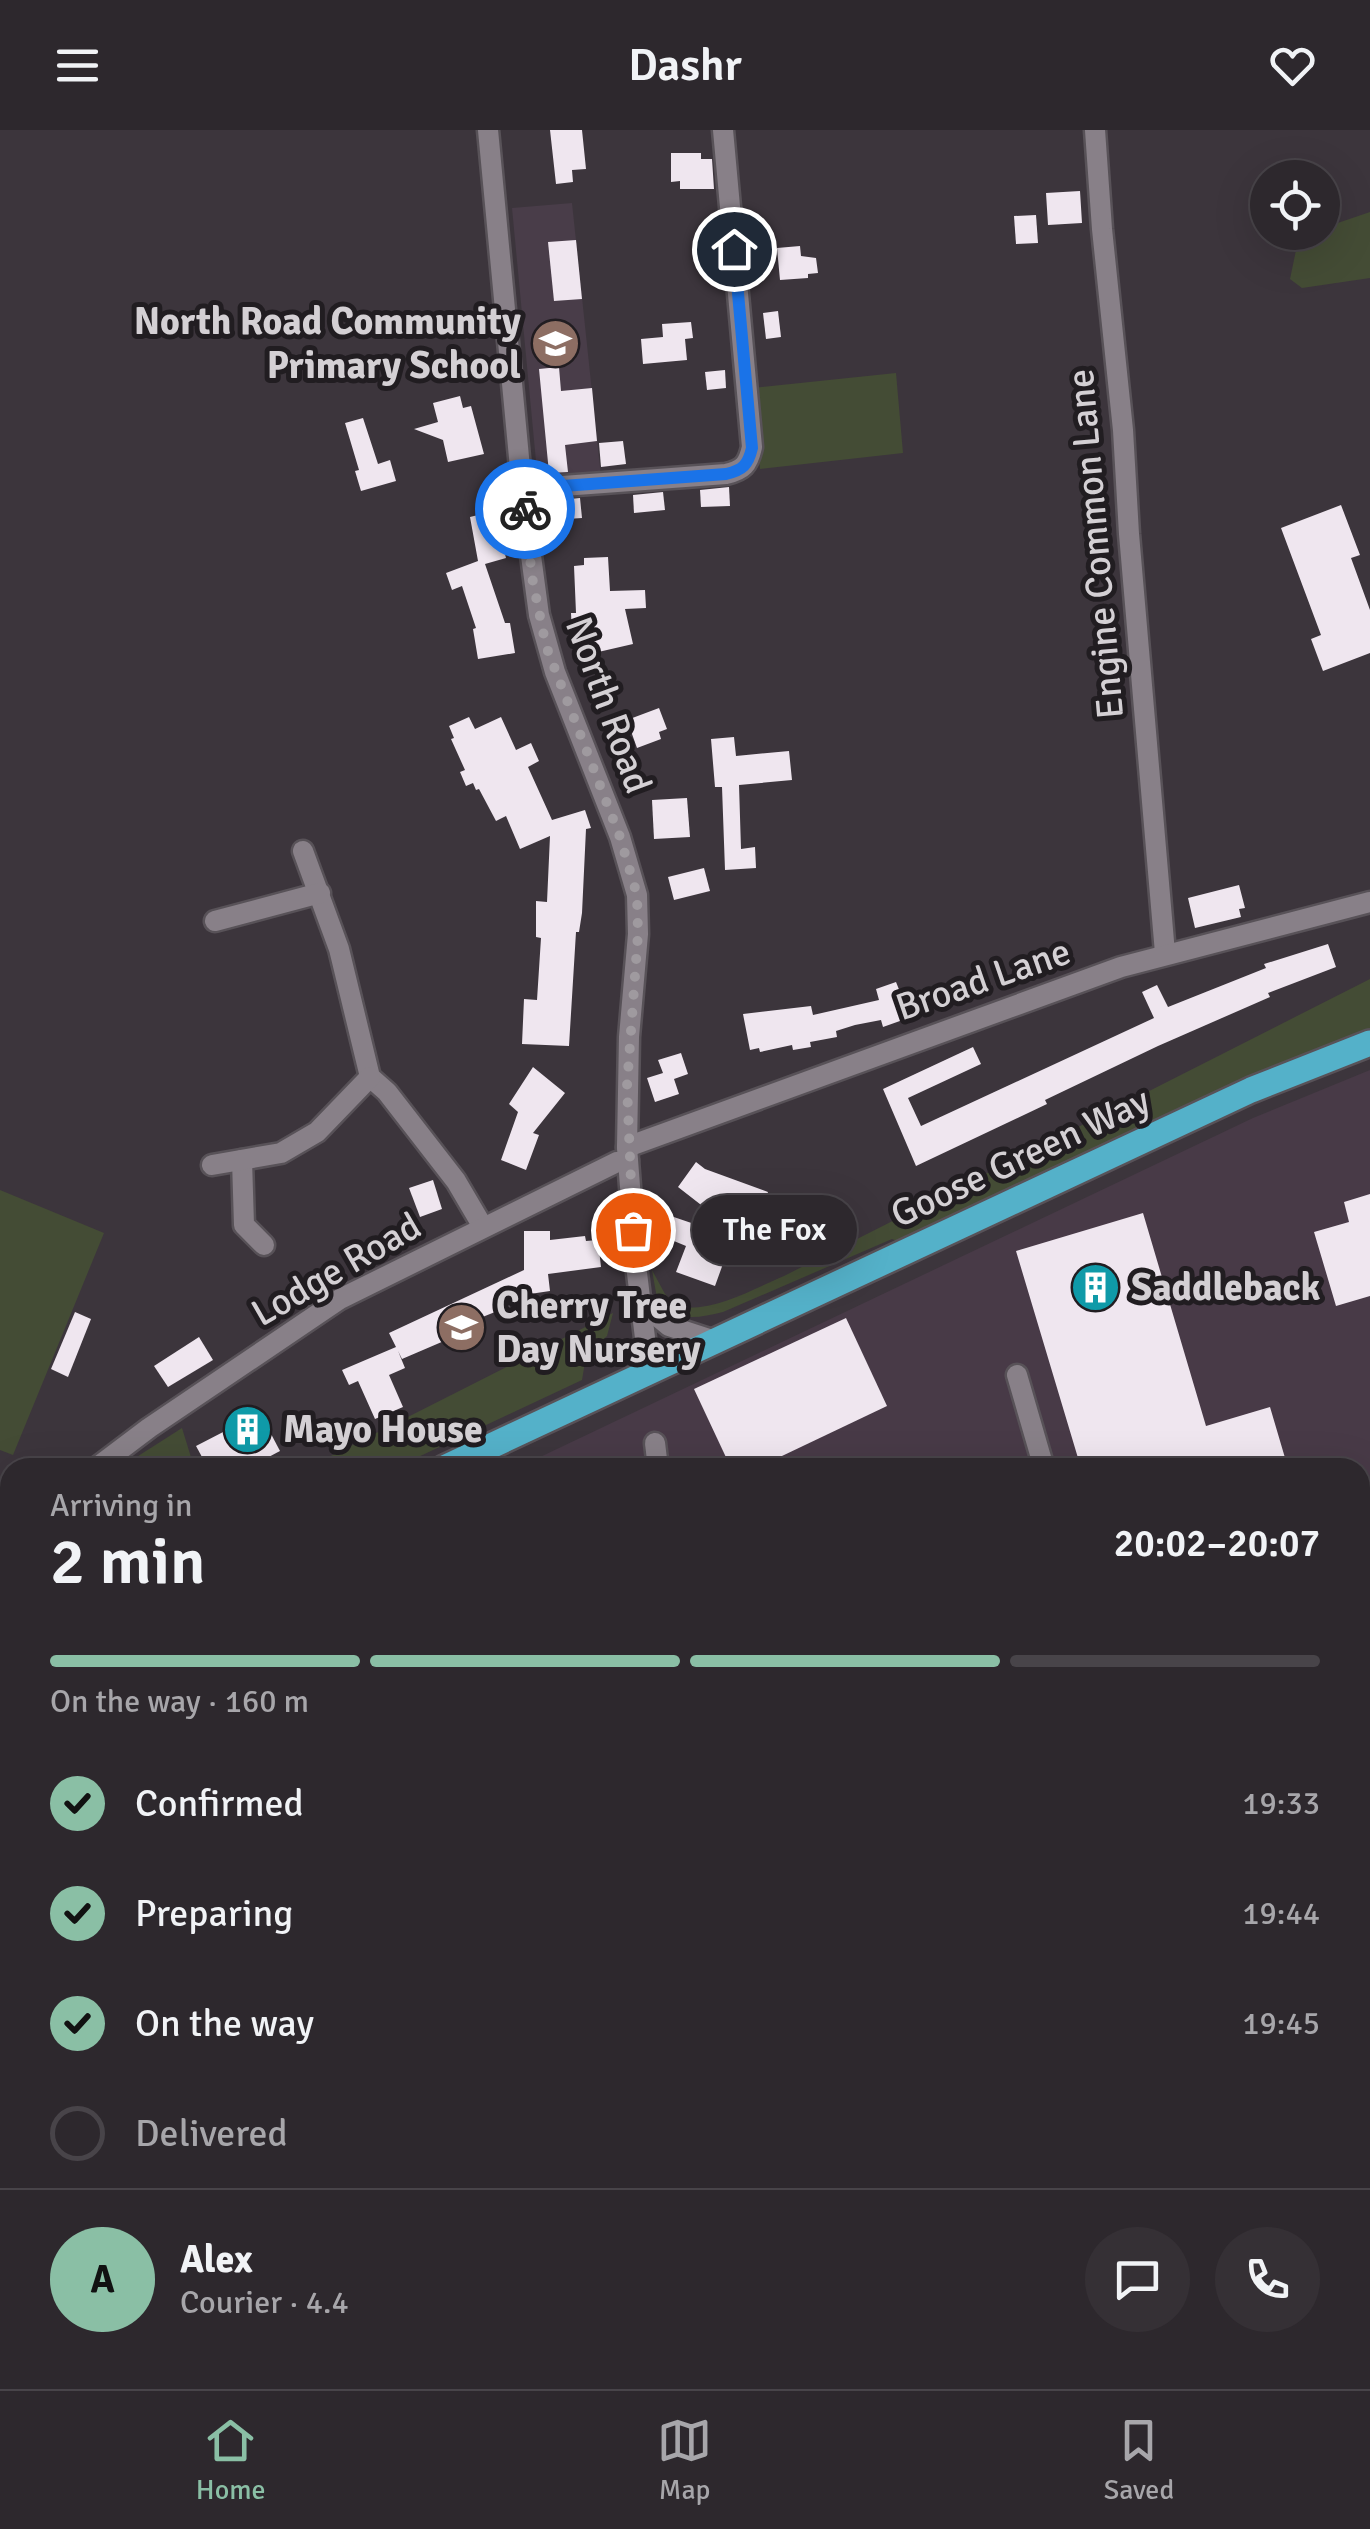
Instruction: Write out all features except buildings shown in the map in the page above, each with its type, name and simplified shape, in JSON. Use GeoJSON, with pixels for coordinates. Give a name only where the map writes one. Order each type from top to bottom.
{"type":"FeatureCollection","features":[{"type":"Feature","properties":{"kind":"main road","name":"Goose Green Way"},"geometry":{"type":"LineString","coordinates":[[465,1458],[1251,1090],[1370,1044]]}},
{"type":"Feature","properties":{"kind":"street","name":"North Road"},"geometry":{"type":"LineString","coordinates":[[488,130],[532,577],[546,646],[620,837],[637,895],[638,934],[629,1037],[628,1154],[649,1370]]}},
{"type":"Feature","properties":{"kind":"street"},"geometry":{"type":"LineString","coordinates":[[522,489],[726,474],[742,470],[749,461],[752,448],[723,130]]}},
{"type":"Feature","properties":{"kind":"street","name":"Engine Common Lane"},"geometry":{"type":"LineString","coordinates":[[1095,130],[1124,430],[1164,953]]}},
{"type":"Feature","properties":{"kind":"street"},"geometry":{"type":"LineString","coordinates":[[304,851],[339,949],[370,1078],[387,1092],[456,1181],[483,1227]]}},
{"type":"Feature","properties":{"kind":"street"},"geometry":{"type":"LineString","coordinates":[[215,921],[320,893]]}},
{"type":"Feature","properties":{"kind":"street","name":"Broad Lane"},"geometry":{"type":"LineString","coordinates":[[628,1154],[882,1052],[1164,953],[1370,902]]}},
{"type":"Feature","properties":{"kind":"street"},"geometry":{"type":"LineString","coordinates":[[212,1165],[280,1153],[317,1132],[370,1078]]}},
{"type":"Feature","properties":{"kind":"street","name":"Lodge Road"},"geometry":{"type":"LineString","coordinates":[[109,1458],[340,1298],[628,1154]]}},
{"type":"Feature","properties":{"kind":"street"},"geometry":{"type":"LineString","coordinates":[[242,1160],[244,1225],[264,1245]]}},
{"type":"Feature","properties":{"kind":"street"},"geometry":{"type":"LineString","coordinates":[[640,1302],[669,1326],[715,1341]]}},
{"type":"Feature","properties":{"kind":"street"},"geometry":{"type":"LineString","coordinates":[[1017,1375],[1041,1458]]}},
{"type":"Feature","properties":{"kind":"street"},"geometry":{"type":"LineString","coordinates":[[656,1443],[657,1458]]}},
{"type":"Feature","properties":{"kind":"shaded area","name":"North Road Community Primary School"},"geometry":{"type":"Polygon","coordinates":[[[572,203],[601,477],[538,482],[512,208],[572,203]]]}},
{"type":"Feature","properties":{"kind":"shaded area"},"geometry":{"type":"Polygon","coordinates":[[[1370,1070],[1370,1458],[538,1458],[1253,1118],[1370,1070]]]}},
{"type":"Feature","properties":{"kind":"green space"},"geometry":{"type":"Polygon","coordinates":[[[1370,212],[1370,278],[1302,288],[1290,279],[1296,250],[1340,250],[1340,222],[1370,212]]]}},
{"type":"Feature","properties":{"kind":"green space"},"geometry":{"type":"Polygon","coordinates":[[[896,373],[903,453],[760,469],[753,388],[896,373]]]}},
{"type":"Feature","properties":{"kind":"green space"},"geometry":{"type":"Polygon","coordinates":[[[1370,979],[1370,1029],[1277,1066],[900,1242],[892,1239],[723,1312],[689,1317],[674,1314],[658,1304],[652,1270],[665,1294],[679,1307],[706,1306],[746,1293],[1370,979]]]}},
{"type":"Feature","properties":{"kind":"green space"},"geometry":{"type":"Polygon","coordinates":[[[0,1190],[104,1233],[13,1455],[0,1450],[0,1190]]]}},
{"type":"Feature","properties":{"kind":"green space"},"geometry":{"type":"Polygon","coordinates":[[[613,1313],[607,1336],[586,1356],[582,1380],[416,1458],[327,1458],[613,1313]]]}},
{"type":"Feature","properties":{"kind":"green space"},"geometry":{"type":"Polygon","coordinates":[[[182,1428],[191,1458],[135,1458],[182,1428]]]}},
{"type":"Feature","properties":{"kind":"way so far"},"geometry":{"type":"LineString","coordinates":[[525,509],[532,577],[546,646],[620,837],[637,895],[638,934],[627,1086],[633,1230]]}},
{"type":"Feature","properties":{"kind":"place","name":"North Road Community Primary School"},"geometry":{"type":"Point","coordinates":[556,343]}},
{"type":"Feature","properties":{"kind":"place","name":"The Fox"},"geometry":{"type":"Point","coordinates":[633,1230]}},
{"type":"Feature","properties":{"kind":"place","name":"Saddleback"},"geometry":{"type":"Point","coordinates":[1096,1287]}},
{"type":"Feature","properties":{"kind":"place","name":"Cherry Tree Day Nursery"},"geometry":{"type":"Point","coordinates":[461,1327]}},
{"type":"Feature","properties":{"kind":"place","name":"Mayo House"},"geometry":{"type":"Point","coordinates":[248,1429]}},
{"type":"Feature","properties":{"kind":"route"},"geometry":{"type":"LineString","coordinates":[[525,509],[522,489],[742,470],[752,448],[734,249]]}}]}
